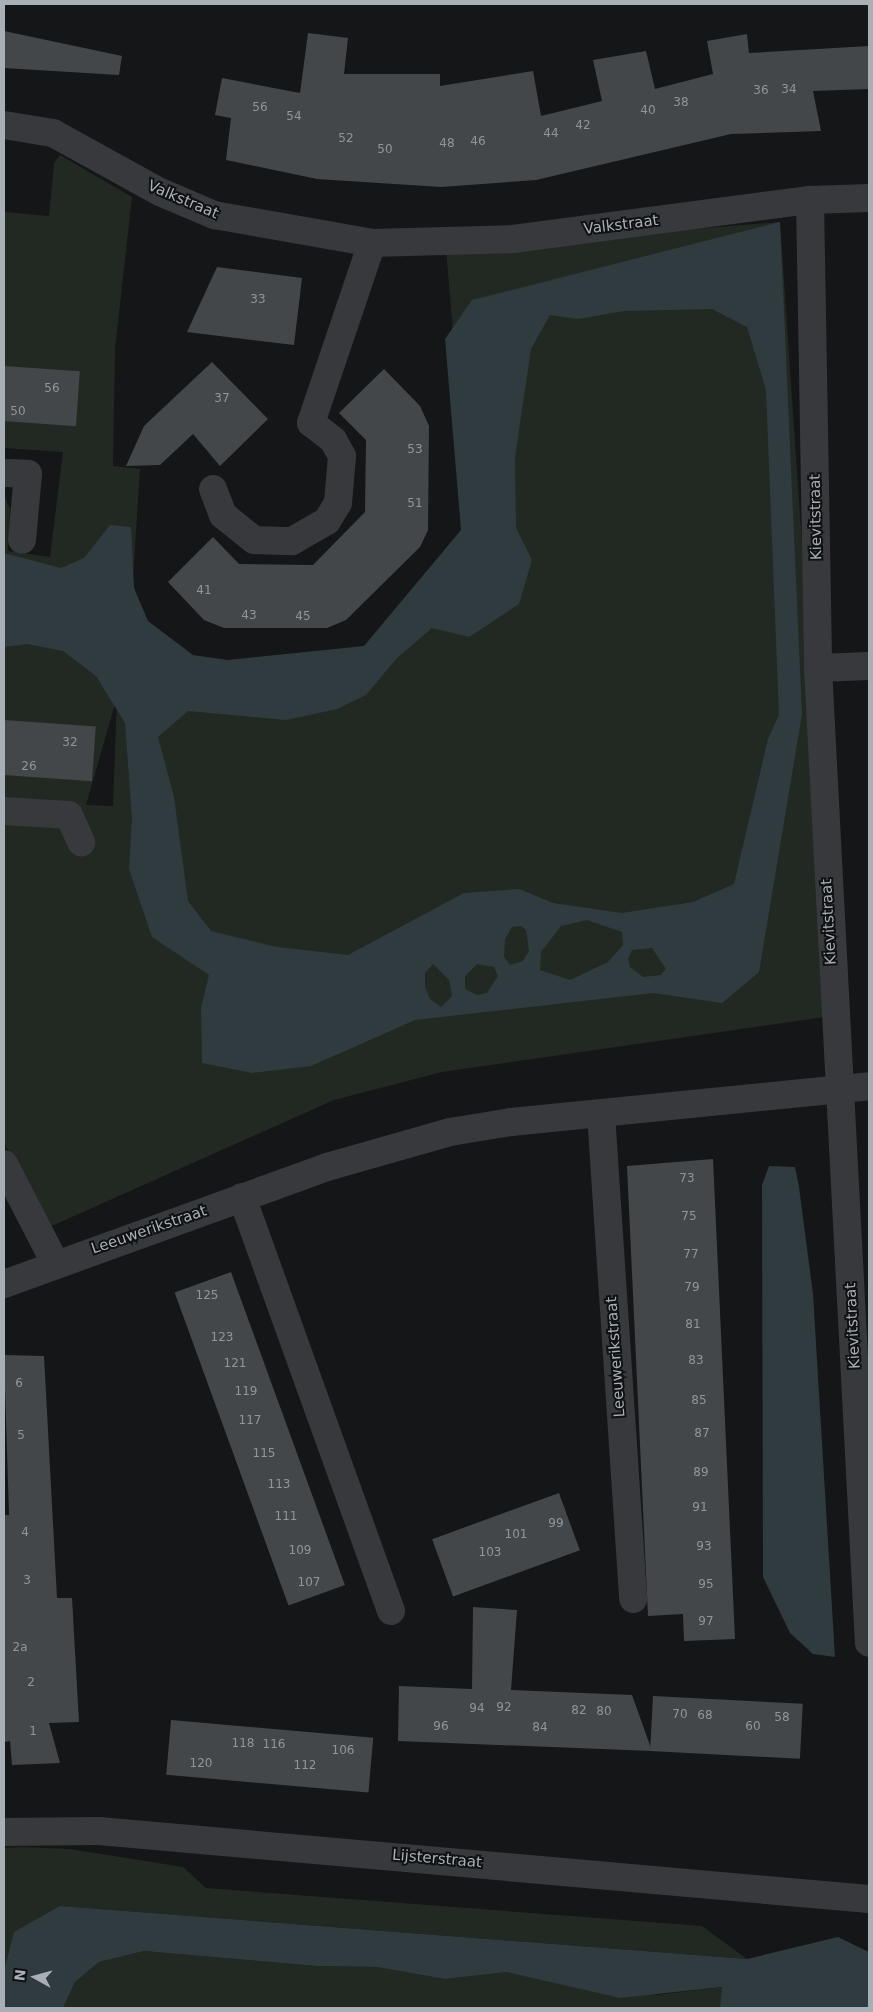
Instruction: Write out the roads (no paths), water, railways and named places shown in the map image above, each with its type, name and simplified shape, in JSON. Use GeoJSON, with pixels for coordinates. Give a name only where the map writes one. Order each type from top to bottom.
{"type":"FeatureCollection","features":[{"type":"Feature","properties":{"kind":"street","name":"Valkstraat"},"geometry":{"type":"LineString","coordinates":[[4,125],[53,133],[160,192],[214,215],[372,243],[513,239],[810,200],[869,198]]}},
{"type":"Feature","properties":{"kind":"street","name":"Kievitstraat"},"geometry":{"type":"LineString","coordinates":[[810,200],[818,668],[869,1643]]}},
{"type":"Feature","properties":{"kind":"street"},"geometry":{"type":"LineString","coordinates":[[213,489],[223,515],[254,540],[292,541],[327,521],[338,503],[342,456],[333,440],[311,423],[372,243]]}},
{"type":"Feature","properties":{"kind":"street"},"geometry":{"type":"LineString","coordinates":[[4,473],[28,474],[22,540]]}},
{"type":"Feature","properties":{"kind":"street"},"geometry":{"type":"LineString","coordinates":[[818,668],[869,666]]}},
{"type":"Feature","properties":{"kind":"street"},"geometry":{"type":"LineString","coordinates":[[4,810],[69,815],[81,842]]}},
{"type":"Feature","properties":{"kind":"street","name":"Leeuwerikstraat"},"geometry":{"type":"LineString","coordinates":[[4,1284],[56,1263],[242,1197],[450,1132],[869,1086]]}},
{"type":"Feature","properties":{"kind":"street","name":"Leeuwerikstraat"},"geometry":{"type":"LineString","coordinates":[[601,1114],[633,1599]]}},
{"type":"Feature","properties":{"kind":"street"},"geometry":{"type":"LineString","coordinates":[[4,1164],[56,1263]]}},
{"type":"Feature","properties":{"kind":"street"},"geometry":{"type":"LineString","coordinates":[[242,1197],[391,1611]]}},
{"type":"Feature","properties":{"kind":"street","name":"Lijsterstraat"},"geometry":{"type":"LineString","coordinates":[[4,1832],[99,1831],[869,1899]]}}]}
